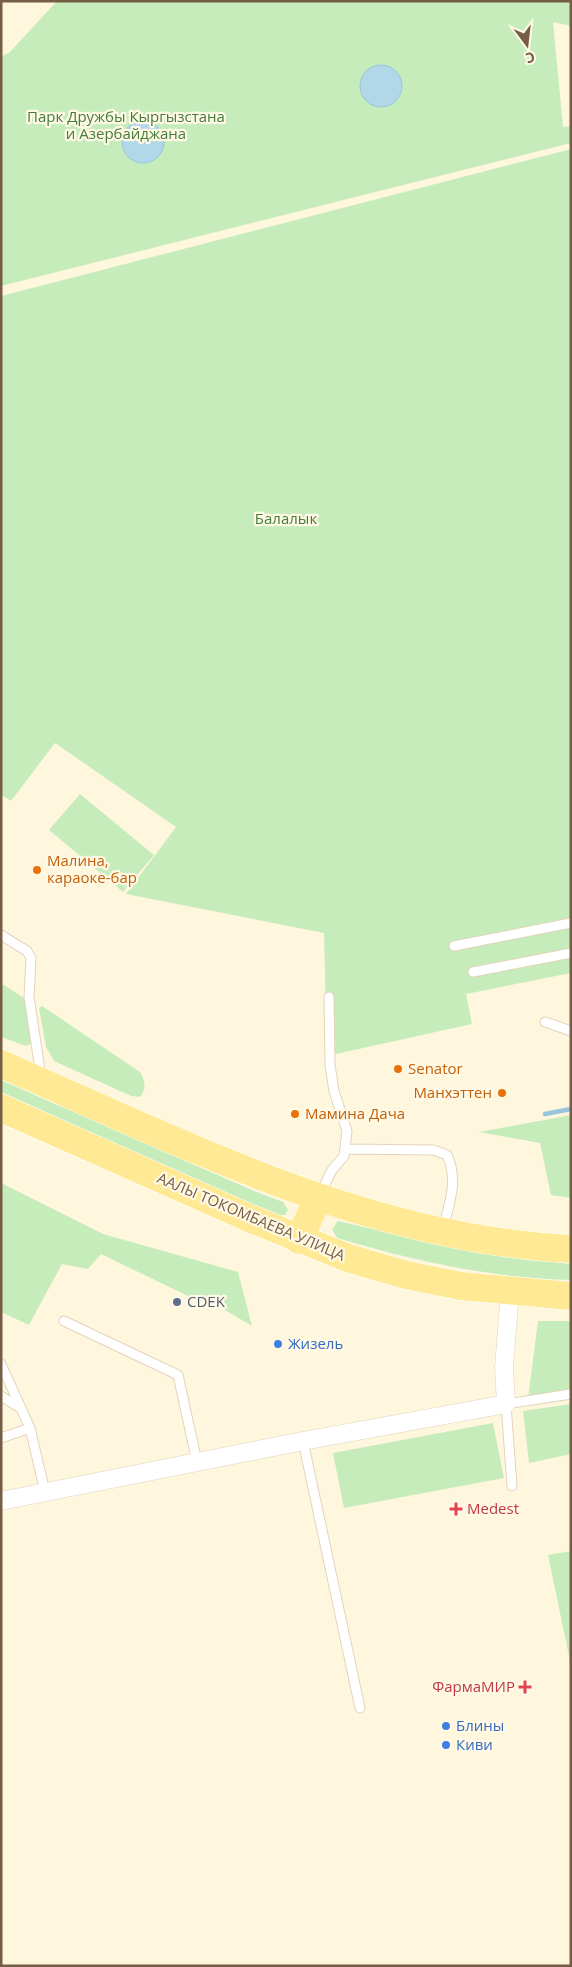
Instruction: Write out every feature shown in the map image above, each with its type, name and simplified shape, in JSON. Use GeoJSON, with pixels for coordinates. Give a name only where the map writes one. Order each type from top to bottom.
{"type":"FeatureCollection","features":[{"type":"Feature","properties":{"kind":"main road"},"geometry":{"type":"LineString","coordinates":[[1,1064],[266,1180],[318,1198],[442,1232],[514,1244],[571,1249]]}},
{"type":"Feature","properties":{"kind":"main road","name":"ААЛЫ ТОКОМБАЕВА УЛИЦА"},"geometry":{"type":"LineString","coordinates":[[1,1108],[299,1240],[348,1258],[406,1275],[510,1292],[571,1296]]}},
{"type":"Feature","properties":{"kind":"main road"},"geometry":{"type":"LineString","coordinates":[[299,1240],[318,1198]]}},
{"type":"Feature","properties":{"kind":"street"},"geometry":{"type":"LineString","coordinates":[[1,1501],[303,1441],[506,1404],[504,1367],[510,1292]]}},
{"type":"Feature","properties":{"kind":"lane"},"geometry":{"type":"LineString","coordinates":[[454,946],[571,923]]}},
{"type":"Feature","properties":{"kind":"lane"},"geometry":{"type":"LineString","coordinates":[[1,935],[27,951],[31,958],[29,997],[41,1082]]}},
{"type":"Feature","properties":{"kind":"lane"},"geometry":{"type":"LineString","coordinates":[[473,972],[571,953]]}},
{"type":"Feature","properties":{"kind":"lane"},"geometry":{"type":"LineString","coordinates":[[318,1198],[332,1170],[344,1156],[347,1131],[334,1090],[330,1065],[328,997]]}},
{"type":"Feature","properties":{"kind":"lane"},"geometry":{"type":"LineString","coordinates":[[545,1022],[571,1031]]}},
{"type":"Feature","properties":{"kind":"lane"},"geometry":{"type":"LineString","coordinates":[[345,1149],[433,1150],[446,1155],[452,1165],[454,1186],[442,1232]]}},
{"type":"Feature","properties":{"kind":"lane"},"geometry":{"type":"LineString","coordinates":[[64,1321],[178,1375],[197,1462]]}},
{"type":"Feature","properties":{"kind":"lane"},"geometry":{"type":"LineString","coordinates":[[1,1364],[30,1428],[45,1492]]}},
{"type":"Feature","properties":{"kind":"lane"},"geometry":{"type":"LineString","coordinates":[[512,1486],[506,1404],[571,1394]]}},
{"type":"Feature","properties":{"kind":"lane"},"geometry":{"type":"LineString","coordinates":[[1,1396],[19,1407]]}},
{"type":"Feature","properties":{"kind":"lane"},"geometry":{"type":"LineString","coordinates":[[1,1438],[30,1428]]}},
{"type":"Feature","properties":{"kind":"lane"},"geometry":{"type":"LineString","coordinates":[[303,1441],[360,1708]]}},
{"type":"Feature","properties":{"kind":"green space","name":"Парк Дружбы Кыргызстана и Азербайджана"},"geometry":{"type":"Polygon","coordinates":[[[57,1],[571,1],[571,26],[553,22],[563,127],[571,126],[571,143],[1,286],[1,56],[9,53],[57,1]]]}},
{"type":"Feature","properties":{"kind":"green space","name":"Балалык"},"geometry":{"type":"Polygon","coordinates":[[[571,149],[571,973],[466,994],[472,1024],[327,1056],[324,933],[126,894],[176,827],[55,743],[11,801],[1,795],[1,296],[571,149]]]}},
{"type":"Feature","properties":{"kind":"green space"},"geometry":{"type":"Polygon","coordinates":[[[80,794],[154,855],[123,892],[49,830],[80,794]]]}},
{"type":"Feature","properties":{"kind":"green space"},"geometry":{"type":"Polygon","coordinates":[[[1,983],[24,998],[33,1043],[26,1046],[1,1037],[1,983]]]}},
{"type":"Feature","properties":{"kind":"green space"},"geometry":{"type":"Polygon","coordinates":[[[42,1006],[140,1072],[143,1078],[144,1091],[140,1097],[131,1096],[54,1061],[46,1047],[39,1008],[42,1006]]]}},
{"type":"Feature","properties":{"kind":"green space"},"geometry":{"type":"Polygon","coordinates":[[[1,1079],[254,1191],[283,1202],[288,1210],[285,1215],[272,1215],[1,1092],[1,1079]]]}},
{"type":"Feature","properties":{"kind":"green space"},"geometry":{"type":"Polygon","coordinates":[[[571,1115],[571,1198],[551,1195],[540,1143],[479,1132],[571,1115]]]}},
{"type":"Feature","properties":{"kind":"green space"},"geometry":{"type":"Polygon","coordinates":[[[1,1183],[103,1234],[238,1272],[252,1326],[220,1307],[190,1297],[101,1254],[88,1269],[62,1264],[29,1325],[1,1312],[1,1183]]]}},
{"type":"Feature","properties":{"kind":"green space"},"geometry":{"type":"Polygon","coordinates":[[[338,1221],[477,1253],[571,1264],[571,1280],[541,1279],[482,1272],[395,1254],[337,1238],[332,1229],[338,1221]]]}},
{"type":"Feature","properties":{"kind":"green space"},"geometry":{"type":"Polygon","coordinates":[[[538,1321],[571,1321],[571,1390],[528,1398],[538,1321]]]}},
{"type":"Feature","properties":{"kind":"green space"},"geometry":{"type":"Polygon","coordinates":[[[571,1404],[571,1454],[529,1463],[523,1411],[571,1404]]]}},
{"type":"Feature","properties":{"kind":"green space"},"geometry":{"type":"Polygon","coordinates":[[[493,1423],[504,1478],[344,1508],[333,1453],[493,1423]]]}},
{"type":"Feature","properties":{"kind":"green space"},"geometry":{"type":"Polygon","coordinates":[[[571,1551],[571,1661],[570,1661],[548,1555],[571,1551]]]}},
{"type":"Feature","properties":{"kind":"water"},"geometry":{"type":"Polygon","coordinates":[[[381,65],[396,71],[402,86],[396,101],[381,107],[366,101],[360,86],[366,71],[381,65]]]}},
{"type":"Feature","properties":{"kind":"water"},"geometry":{"type":"Polygon","coordinates":[[[143,121],[158,127],[164,142],[158,157],[143,163],[128,157],[122,142],[128,127],[143,121]]]}},
{"type":"Feature","properties":{"kind":"waterway"},"geometry":{"type":"LineString","coordinates":[[545,1114],[571,1109]]}},
{"type":"Feature","properties":{"kind":"place","name":"Малина, караоке-бар"},"geometry":{"type":"Point","coordinates":[37,870]}},
{"type":"Feature","properties":{"kind":"place","name":"Senator"},"geometry":{"type":"Point","coordinates":[398,1069]}},
{"type":"Feature","properties":{"kind":"place","name":"Манхэттен"},"geometry":{"type":"Point","coordinates":[502,1093]}},
{"type":"Feature","properties":{"kind":"place","name":"Мамина Дача"},"geometry":{"type":"Point","coordinates":[295,1114]}},
{"type":"Feature","properties":{"kind":"place","name":"CDEK"},"geometry":{"type":"Point","coordinates":[177,1302]}},
{"type":"Feature","properties":{"kind":"place","name":"Жизель"},"geometry":{"type":"Point","coordinates":[278,1344]}},
{"type":"Feature","properties":{"kind":"place","name":"Medest"},"geometry":{"type":"Point","coordinates":[456,1509]}},
{"type":"Feature","properties":{"kind":"place","name":"ФармаМИР"},"geometry":{"type":"Point","coordinates":[525,1687]}},
{"type":"Feature","properties":{"kind":"place","name":"Блины"},"geometry":{"type":"Point","coordinates":[446,1726]}},
{"type":"Feature","properties":{"kind":"place","name":"Киви"},"geometry":{"type":"Point","coordinates":[446,1745]}}]}
